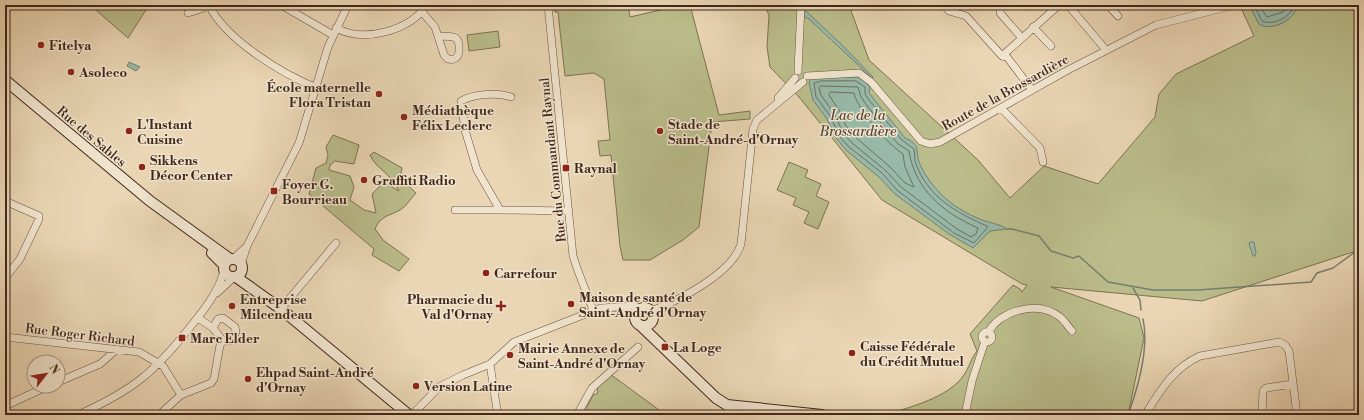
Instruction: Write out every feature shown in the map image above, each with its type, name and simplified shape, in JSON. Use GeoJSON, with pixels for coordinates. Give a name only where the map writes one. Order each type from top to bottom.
{"type":"FeatureCollection","features":[{"type":"Feature","properties":{"kind":"main road","name":"Rue des Sables"},"geometry":{"type":"LineString","coordinates":[[5,80],[83,147],[233,268],[248,278],[280,309],[409,415]]}},
{"type":"Feature","properties":{"kind":"main road"},"geometry":{"type":"LineString","coordinates":[[638,316],[646,308],[652,316],[653,331],[657,340]]}},
{"type":"Feature","properties":{"kind":"main road"},"geometry":{"type":"LineString","coordinates":[[638,316],[648,325],[652,316]]}},
{"type":"Feature","properties":{"kind":"main road"},"geometry":{"type":"LineString","coordinates":[[638,316],[657,340],[716,398],[727,405],[822,415]]}},
{"type":"Feature","properties":{"kind":"street"},"geometry":{"type":"LineString","coordinates":[[281,5],[335,31],[351,35],[364,36],[402,25],[422,12],[427,5]]}},
{"type":"Feature","properties":{"kind":"street"},"geometry":{"type":"LineString","coordinates":[[78,415],[111,400],[133,387],[160,364],[198,318],[233,268],[247,246],[299,143],[335,31],[348,5]]}},
{"type":"Feature","properties":{"kind":"street","name":"Rue du Commandant Raynal"},"geometry":{"type":"LineString","coordinates":[[548,5],[573,256],[593,310]]}},
{"type":"Feature","properties":{"kind":"street"},"geometry":{"type":"LineString","coordinates":[[801,5],[797,74],[798,82],[805,79]]}},
{"type":"Feature","properties":{"kind":"street"},"geometry":{"type":"LineString","coordinates":[[944,5],[949,11],[966,16],[1002,56],[1007,57],[1032,90]]}},
{"type":"Feature","properties":{"kind":"street"},"geometry":{"type":"LineString","coordinates":[[1000,5],[1000,13],[1022,38]]}},
{"type":"Feature","properties":{"kind":"street"},"geometry":{"type":"LineString","coordinates":[[1002,56],[1059,5]]}},
{"type":"Feature","properties":{"kind":"street"},"geometry":{"type":"LineString","coordinates":[[1068,5],[1106,50]]}},
{"type":"Feature","properties":{"kind":"street"},"geometry":{"type":"LineString","coordinates":[[1108,5],[1118,16]]}},
{"type":"Feature","properties":{"kind":"street","name":"Route de la Brossardière"},"geometry":{"type":"LineString","coordinates":[[805,79],[859,73],[871,82],[921,141],[930,144],[940,142],[1032,90],[1156,25],[1234,5]]}},
{"type":"Feature","properties":{"kind":"street"},"geometry":{"type":"LineString","coordinates":[[188,13],[209,6],[223,25],[258,56],[304,83],[317,88]]}},
{"type":"Feature","properties":{"kind":"street"},"geometry":{"type":"LineString","coordinates":[[422,12],[435,27],[439,36]]}},
{"type":"Feature","properties":{"kind":"street"},"geometry":{"type":"LineString","coordinates":[[1033,27],[1051,46]]}},
{"type":"Feature","properties":{"kind":"street"},"geometry":{"type":"LineString","coordinates":[[769,108],[797,74],[804,71],[805,79]]}},
{"type":"Feature","properties":{"kind":"street"},"geometry":{"type":"LineString","coordinates":[[652,316],[686,295],[725,267],[738,254],[741,244],[753,129],[756,120],[805,79]]}},
{"type":"Feature","properties":{"kind":"street"},"geometry":{"type":"LineString","coordinates":[[500,210],[477,170],[465,130],[461,101],[468,97],[503,94],[511,97]]}},
{"type":"Feature","properties":{"kind":"street"},"geometry":{"type":"LineString","coordinates":[[1001,108],[1040,148],[1043,162]]}},
{"type":"Feature","properties":{"kind":"street"},"geometry":{"type":"LineString","coordinates":[[5,201],[39,216],[39,219],[20,258],[5,278]]}},
{"type":"Feature","properties":{"kind":"street"},"geometry":{"type":"LineString","coordinates":[[455,210],[569,211]]}},
{"type":"Feature","properties":{"kind":"street"},"geometry":{"type":"LineString","coordinates":[[280,309],[336,243]]}},
{"type":"Feature","properties":{"kind":"street"},"geometry":{"type":"LineString","coordinates":[[213,297],[233,268]]}},
{"type":"Feature","properties":{"kind":"street"},"geometry":{"type":"LineString","coordinates":[[412,415],[439,387],[462,375],[490,364],[514,342],[593,310],[602,308],[634,306],[638,316]]}},
{"type":"Feature","properties":{"kind":"street"},"geometry":{"type":"LineString","coordinates":[[965,415],[972,381],[985,342],[991,339],[991,334],[988,332],[992,325],[1004,316],[1020,310],[1032,308],[1051,312],[1060,317],[1072,331]]}},
{"type":"Feature","properties":{"kind":"street"},"geometry":{"type":"LineString","coordinates":[[198,318],[213,328],[223,341]]}},
{"type":"Feature","properties":{"kind":"street"},"geometry":{"type":"LineString","coordinates":[[213,328],[218,320],[223,318],[235,327],[236,332],[231,341],[223,341]]}},
{"type":"Feature","properties":{"kind":"street","name":"Rue Roger Richard"},"geometry":{"type":"LineString","coordinates":[[5,337],[139,352],[160,364],[181,395]]}},
{"type":"Feature","properties":{"kind":"street"},"geometry":{"type":"LineString","coordinates":[[159,415],[181,395],[211,383],[214,379],[220,345],[223,341]]}},
{"type":"Feature","properties":{"kind":"street"},"geometry":{"type":"LineString","coordinates":[[1145,415],[1176,371],[1183,365],[1200,356],[1279,342],[1285,344],[1289,352],[1297,415]]}},
{"type":"Feature","properties":{"kind":"street"},"geometry":{"type":"LineString","coordinates":[[576,415],[592,388],[638,347]]}},
{"type":"Feature","properties":{"kind":"street"},"geometry":{"type":"LineString","coordinates":[[66,379],[100,364],[117,349]]}},
{"type":"Feature","properties":{"kind":"street"},"geometry":{"type":"LineString","coordinates":[[490,364],[496,414]]}},
{"type":"Feature","properties":{"kind":"street"},"geometry":{"type":"LineString","coordinates":[[1262,415],[1263,391],[1266,388],[1293,384]]}},
{"type":"Feature","properties":{"kind":"street"},"geometry":{"type":"LineString","coordinates":[[5,406],[31,394]]}},
{"type":"Feature","properties":{"kind":"green space"},"geometry":{"type":"Polygon","coordinates":[[[90,5],[149,5],[128,38],[90,5]]]}},
{"type":"Feature","properties":{"kind":"green space","name":"Stade de Saint-André-d'Ornay"},"geometry":{"type":"Polygon","coordinates":[[[555,5],[628,5],[630,17],[677,6],[690,5],[719,115],[750,111],[750,119],[712,122],[699,227],[683,240],[650,260],[623,260],[620,246],[611,155],[600,156],[598,141],[610,140],[604,79],[594,73],[565,76],[558,12],[555,12],[555,5]]]}},
{"type":"Feature","properties":{"kind":"green space"},"geometry":{"type":"Polygon","coordinates":[[[764,5],[849,5],[869,60],[978,160],[1010,198],[1044,166],[1098,184],[1155,117],[1159,94],[1176,74],[1254,36],[1241,8],[1246,5],[1359,5],[1359,250],[1202,301],[1051,287],[1139,318],[1144,338],[1129,410],[1126,415],[885,415],[928,401],[939,396],[957,383],[966,372],[977,351],[970,334],[1013,285],[1022,292],[1027,285],[1022,284],[882,200],[799,97],[770,67],[767,47],[769,15],[764,5]]]}},
{"type":"Feature","properties":{"kind":"green space"},"geometry":{"type":"Polygon","coordinates":[[[498,31],[500,47],[469,51],[467,35],[498,31]]]}},
{"type":"Feature","properties":{"kind":"green space"},"geometry":{"type":"Polygon","coordinates":[[[333,135],[359,145],[354,164],[335,161],[330,165],[329,170],[350,176],[354,187],[350,200],[364,210],[376,213],[372,194],[380,186],[387,184],[399,191],[392,180],[373,160],[370,155],[374,152],[402,168],[400,178],[416,193],[402,209],[379,221],[375,229],[383,240],[409,259],[399,271],[372,255],[374,249],[309,194],[316,168],[326,163],[328,155],[326,147],[333,135]]]}},
{"type":"Feature","properties":{"kind":"green space"},"geometry":{"type":"Polygon","coordinates":[[[789,162],[808,170],[805,177],[821,184],[816,196],[829,202],[818,229],[804,223],[809,212],[793,205],[796,198],[777,190],[789,162]]]}},
{"type":"Feature","properties":{"kind":"green space"},"geometry":{"type":"Polygon","coordinates":[[[610,374],[666,415],[588,415],[584,413],[593,395],[597,394],[597,388],[610,374]]]}},
{"type":"Feature","properties":{"kind":"water"},"geometry":{"type":"Polygon","coordinates":[[[1249,5],[1297,5],[1296,10],[1288,20],[1270,27],[1259,24],[1249,5]]]}},
{"type":"Feature","properties":{"kind":"water"},"geometry":{"type":"Polygon","coordinates":[[[804,11],[806,11],[842,45],[873,77],[872,78],[809,19],[803,16],[804,11]]]}},
{"type":"Feature","properties":{"kind":"water"},"geometry":{"type":"Polygon","coordinates":[[[129,62],[140,67],[136,71],[127,66],[129,62]]]}},
{"type":"Feature","properties":{"kind":"water","name":"Lac de la Brossardière"},"geometry":{"type":"Polygon","coordinates":[[[821,77],[857,77],[862,79],[870,87],[869,93],[905,138],[915,145],[919,162],[923,170],[931,183],[940,193],[965,212],[1007,229],[990,231],[973,248],[949,234],[895,194],[879,177],[846,150],[836,138],[827,119],[813,100],[809,82],[811,79],[821,77]]]}},
{"type":"Feature","properties":{"kind":"water"},"geometry":{"type":"Polygon","coordinates":[[[1250,242],[1254,242],[1256,253],[1255,256],[1253,256],[1249,244],[1250,242]]]}},
{"type":"Feature","properties":{"kind":"waterway"},"geometry":{"type":"LineString","coordinates":[[1007,229],[1039,236],[1051,251],[1073,258],[1079,256],[1108,282],[1153,290],[1197,290],[1311,282],[1317,273],[1333,268],[1359,249]]}},
{"type":"Feature","properties":{"kind":"waterway"},"geometry":{"type":"LineString","coordinates":[[1133,288],[1140,300],[1141,310]]}},
{"type":"Feature","properties":{"kind":"waterway"},"geometry":{"type":"LineString","coordinates":[[1129,412],[1136,390],[1144,353],[1145,330],[1143,319]]}},
{"type":"Feature","properties":{"kind":"place","name":"Fitelya"},"geometry":{"type":"Point","coordinates":[41,45]}},
{"type":"Feature","properties":{"kind":"place","name":"Asoleco"},"geometry":{"type":"Point","coordinates":[71,72]}},
{"type":"Feature","properties":{"kind":"place","name":"École maternelle Flora Tristan"},"geometry":{"type":"Point","coordinates":[379,94]}},
{"type":"Feature","properties":{"kind":"place","name":"Médiathèque Félix Leclerc"},"geometry":{"type":"Point","coordinates":[404,117]}},
{"type":"Feature","properties":{"kind":"place","name":"L'Instant Cuisine"},"geometry":{"type":"Point","coordinates":[129,131]}},
{"type":"Feature","properties":{"kind":"place","name":"Stade de Saint-André-d'Ornay"},"geometry":{"type":"Point","coordinates":[660,131]}},
{"type":"Feature","properties":{"kind":"place","name":"Sikkens Décor Center"},"geometry":{"type":"Point","coordinates":[142,167]}},
{"type":"Feature","properties":{"kind":"place","name":"Raynal"},"geometry":{"type":"Point","coordinates":[566,168]}},
{"type":"Feature","properties":{"kind":"place","name":"Graffiti Radio"},"geometry":{"type":"Point","coordinates":[364,180]}},
{"type":"Feature","properties":{"kind":"place","name":"Foyer G. Bourrieau"},"geometry":{"type":"Point","coordinates":[274,191]}},
{"type":"Feature","properties":{"kind":"place","name":"Carrefour"},"geometry":{"type":"Point","coordinates":[486,273]}},
{"type":"Feature","properties":{"kind":"place","name":"Maison de santé de Saint-André d'Ornay"},"geometry":{"type":"Point","coordinates":[571,304]}},
{"type":"Feature","properties":{"kind":"place","name":"Entreprise Milcendeau"},"geometry":{"type":"Point","coordinates":[232,306]}},
{"type":"Feature","properties":{"kind":"place","name":"Pharmacie du Val d'Ornay"},"geometry":{"type":"Point","coordinates":[501,306]}},
{"type":"Feature","properties":{"kind":"place","name":"Marc Elder"},"geometry":{"type":"Point","coordinates":[182,338]}},
{"type":"Feature","properties":{"kind":"place","name":"La Loge"},"geometry":{"type":"Point","coordinates":[665,347]}},
{"type":"Feature","properties":{"kind":"place","name":"Caisse Fédérale du Crédit Mutuel"},"geometry":{"type":"Point","coordinates":[852,353]}},
{"type":"Feature","properties":{"kind":"place","name":"Mairie Annexe de Saint-André d'Ornay"},"geometry":{"type":"Point","coordinates":[510,355]}},
{"type":"Feature","properties":{"kind":"place","name":"Ehpad Saint-André d'Ornay"},"geometry":{"type":"Point","coordinates":[248,379]}},
{"type":"Feature","properties":{"kind":"place","name":"Version Latine"},"geometry":{"type":"Point","coordinates":[416,386]}}]}
